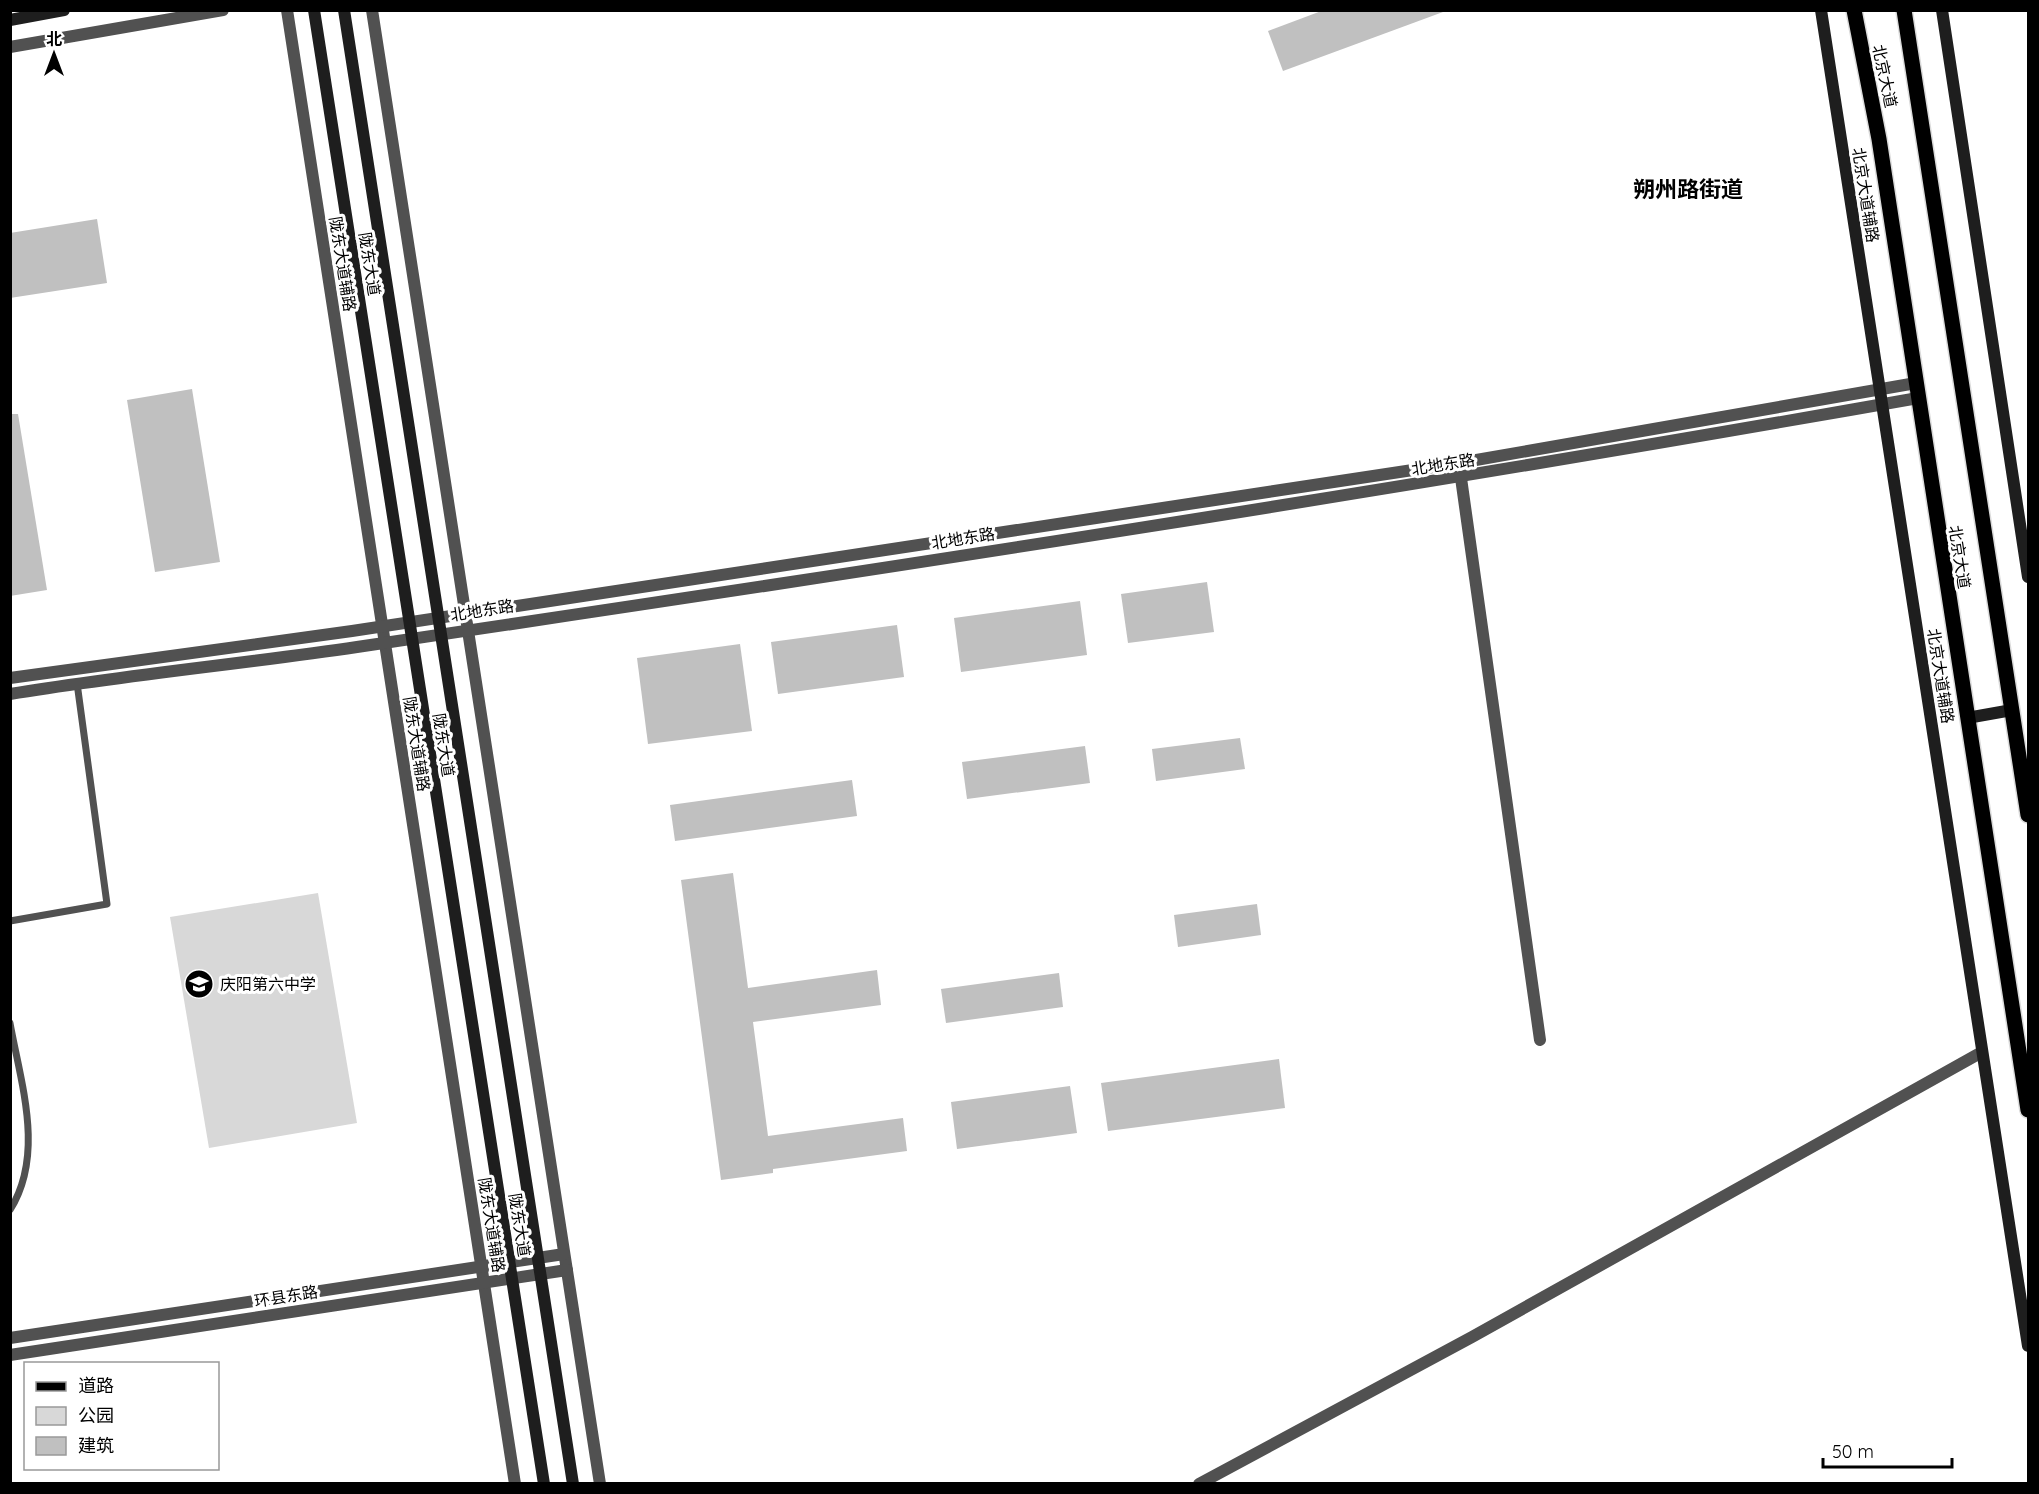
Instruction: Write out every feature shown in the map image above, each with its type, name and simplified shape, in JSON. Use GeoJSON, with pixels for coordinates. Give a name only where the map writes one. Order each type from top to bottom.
{"type":"FeatureCollection","features":[{"type":"Feature","properties":{"kind":"main road"},"geometry":{"type":"LineString","coordinates":[[10,20],[64,10]]}},
{"type":"Feature","properties":{"kind":"main road","name":"陇东大道"},"geometry":{"type":"LineString","coordinates":[[314,10],[544,1484]]}},
{"type":"Feature","properties":{"kind":"main road","name":"陇东大道"},"geometry":{"type":"LineString","coordinates":[[344,10],[573,1484]]}},
{"type":"Feature","properties":{"kind":"main road","name":"北京大道辅路"},"geometry":{"type":"LineString","coordinates":[[1821,10],[2028,1346]]}},
{"type":"Feature","properties":{"kind":"main road","name":"北京大道"},"geometry":{"type":"LineString","coordinates":[[1854,10],[1879,139],[2028,1110]]}},
{"type":"Feature","properties":{"kind":"main road","name":"北京大道"},"geometry":{"type":"LineString","coordinates":[[1904,10],[2028,815]]}},
{"type":"Feature","properties":{"kind":"main road"},"geometry":{"type":"LineString","coordinates":[[1942,10],[2028,571]]}},
{"type":"Feature","properties":{"kind":"main road"},"geometry":{"type":"LineString","coordinates":[[1967,718],[2012,710]]}},
{"type":"Feature","properties":{"kind":"street"},"geometry":{"type":"LineString","coordinates":[[10,47],[223,10]]}},
{"type":"Feature","properties":{"kind":"street","name":"陇东大道辅路"},"geometry":{"type":"LineString","coordinates":[[286,10],[515,1484]]}},
{"type":"Feature","properties":{"kind":"street"},"geometry":{"type":"LineString","coordinates":[[372,10],[600,1484]]}},
{"type":"Feature","properties":{"kind":"street","name":"北地东路"},"geometry":{"type":"LineString","coordinates":[[10,678],[465,614],[1459,463],[1880,390],[1917,391]]}},
{"type":"Feature","properties":{"kind":"street","name":"北地东路"},"geometry":{"type":"LineString","coordinates":[[10,694],[77,683],[385,643],[1461,478],[1882,404],[1917,391]]}},
{"type":"Feature","properties":{"kind":"street"},"geometry":{"type":"LineString","coordinates":[[1461,478],[1540,1040]]}},
{"type":"Feature","properties":{"kind":"street"},"geometry":{"type":"LineString","coordinates":[[1199,1484],[1472,1337],[1982,1052]]}},
{"type":"Feature","properties":{"kind":"street","name":"环县东路"},"geometry":{"type":"LineString","coordinates":[[10,1338],[564,1254]]}},
{"type":"Feature","properties":{"kind":"street","name":"环县东路"},"geometry":{"type":"LineString","coordinates":[[10,1355],[567,1270]]}},
{"type":"Feature","properties":{"kind":"lane"},"geometry":{"type":"LineString","coordinates":[[10,921],[107,904],[77,683]]}},
{"type":"Feature","properties":{"kind":"lane"},"geometry":{"type":"LineString","coordinates":[[10,1023],[29,1136],[29,1165],[21,1193],[10,1210]]}},
{"type":"Feature","properties":{"kind":"green space"},"geometry":{"type":"Polygon","coordinates":[[[318,893],[357,1123],[209,1148],[170,917],[318,893]]]}},
{"type":"Feature","properties":{"kind":"building"},"geometry":{"type":"Polygon","coordinates":[[[1324,10],[1443,10],[1443,12],[1283,71],[1268,31],[1324,10]]]}},
{"type":"Feature","properties":{"kind":"building"},"geometry":{"type":"Polygon","coordinates":[[[97,219],[107,283],[10,298],[10,233],[97,219]]]}},
{"type":"Feature","properties":{"kind":"building"},"geometry":{"type":"Polygon","coordinates":[[[192,389],[220,562],[155,572],[127,400],[192,389]]]}},
{"type":"Feature","properties":{"kind":"building"},"geometry":{"type":"Polygon","coordinates":[[[10,414],[18,414],[47,590],[10,596],[10,414]]]}},
{"type":"Feature","properties":{"kind":"building"},"geometry":{"type":"Polygon","coordinates":[[[1207,582],[1214,632],[1128,643],[1121,594],[1207,582]]]}},
{"type":"Feature","properties":{"kind":"building"},"geometry":{"type":"Polygon","coordinates":[[[1080,601],[1087,655],[961,672],[954,618],[1080,601]]]}},
{"type":"Feature","properties":{"kind":"building"},"geometry":{"type":"Polygon","coordinates":[[[897,625],[904,677],[778,694],[771,642],[897,625]]]}},
{"type":"Feature","properties":{"kind":"building"},"geometry":{"type":"Polygon","coordinates":[[[740,644],[752,731],[648,744],[637,658],[740,644]]]}},
{"type":"Feature","properties":{"kind":"building"},"geometry":{"type":"Polygon","coordinates":[[[1240,738],[1245,769],[1156,781],[1152,749],[1240,738]]]}},
{"type":"Feature","properties":{"kind":"building"},"geometry":{"type":"Polygon","coordinates":[[[1085,746],[1090,783],[967,799],[962,762],[1085,746]]]}},
{"type":"Feature","properties":{"kind":"building"},"geometry":{"type":"Polygon","coordinates":[[[852,780],[857,816],[675,841],[670,805],[852,780]]]}},
{"type":"Feature","properties":{"kind":"building"},"geometry":{"type":"Polygon","coordinates":[[[733,873],[748,988],[877,970],[881,1005],[753,1022],[768,1136],[903,1118],[907,1151],[773,1169],[773,1173],[721,1180],[681,880],[733,873]]]}},
{"type":"Feature","properties":{"kind":"building"},"geometry":{"type":"Polygon","coordinates":[[[1257,904],[1261,935],[1178,947],[1174,915],[1257,904]]]}},
{"type":"Feature","properties":{"kind":"building"},"geometry":{"type":"Polygon","coordinates":[[[1059,973],[1063,1007],[946,1023],[941,989],[1059,973]]]}},
{"type":"Feature","properties":{"kind":"building"},"geometry":{"type":"Polygon","coordinates":[[[1279,1059],[1285,1108],[1108,1131],[1101,1083],[1279,1059]]]}},
{"type":"Feature","properties":{"kind":"building"},"geometry":{"type":"Polygon","coordinates":[[[1070,1086],[1077,1133],[957,1149],[951,1102],[1070,1086]]]}},
{"type":"Feature","properties":{"kind":"place","name":"庆阳第六中学"},"geometry":{"type":"Point","coordinates":[199,984]}},
{"type":"Feature","properties":{"kind":"district","name":"朔州路街道"},"geometry":{"type":"Point","coordinates":[1688,189]}}]}
